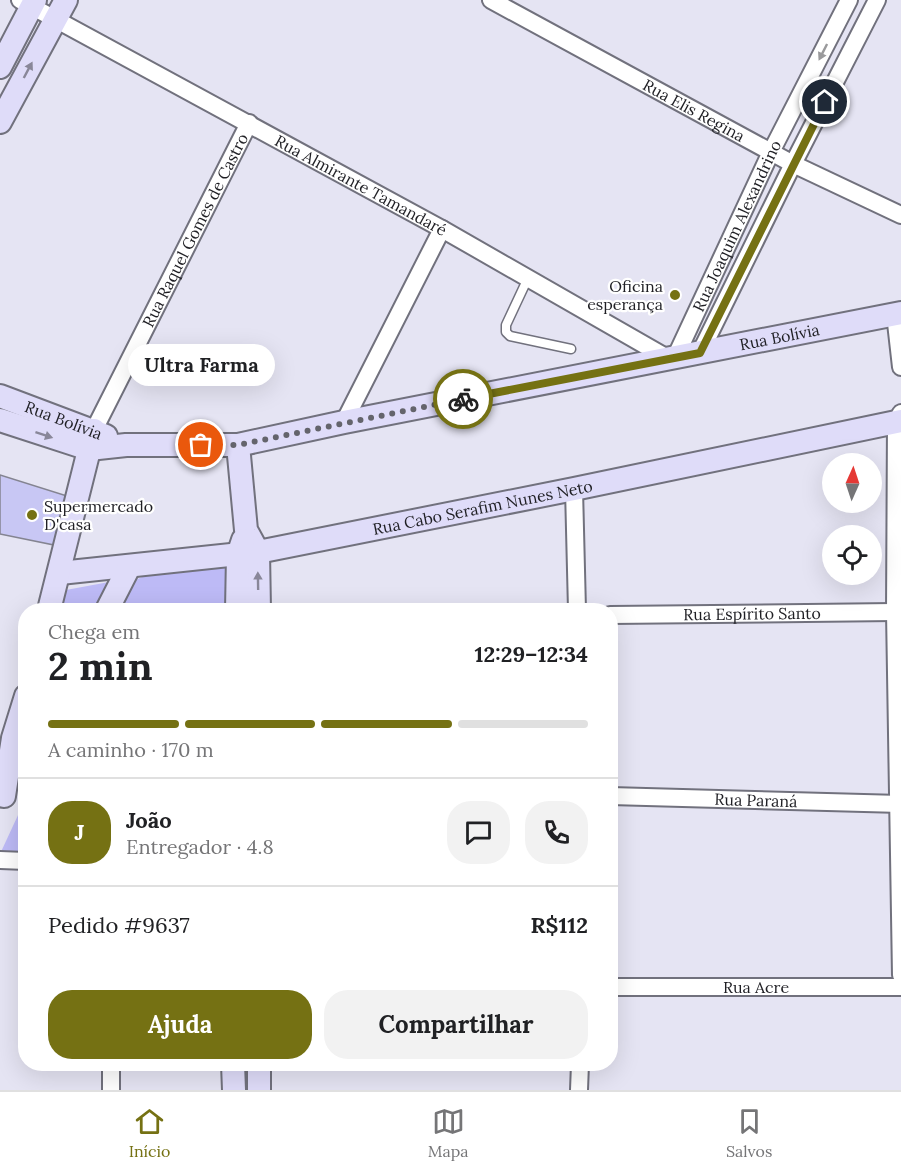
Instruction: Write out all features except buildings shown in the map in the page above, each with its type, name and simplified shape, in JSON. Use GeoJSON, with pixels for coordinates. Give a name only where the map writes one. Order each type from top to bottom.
{"type":"FeatureCollection","features":[{"type":"Feature","properties":{"kind":"street"},"geometry":{"type":"LineString","coordinates":[[0,122],[66,0]]}},
{"type":"Feature","properties":{"kind":"street","name":"Rua Elis Regina"},"geometry":{"type":"LineString","coordinates":[[491,0],[793,164],[901,215]]}},
{"type":"Feature","properties":{"kind":"street","name":"Rua Joaquim Alexandrino"},"geometry":{"type":"LineString","coordinates":[[672,359],[771,152],[849,0]]}},
{"type":"Feature","properties":{"kind":"street","name":"Rua Joaquim Alexandrino"},"geometry":{"type":"LineString","coordinates":[[700,353],[877,0]]}},
{"type":"Feature","properties":{"kind":"street"},"geometry":{"type":"LineString","coordinates":[[0,67],[29,2]]}},
{"type":"Feature","properties":{"kind":"street","name":"Rua Almirante Tamandaré"},"geometry":{"type":"LineString","coordinates":[[29,2],[54,20],[249,123],[672,359]]}},
{"type":"Feature","properties":{"kind":"street","name":"Rua Raquel Gomes de Castro"},"geometry":{"type":"LineString","coordinates":[[52,603],[91,439],[249,123]]}},
{"type":"Feature","properties":{"kind":"street"},"geometry":{"type":"LineString","coordinates":[[344,422],[442,229]]}},
{"type":"Feature","properties":{"kind":"street"},"geometry":{"type":"LineString","coordinates":[[714,273],[735,282]]}},
{"type":"Feature","properties":{"kind":"street"},"geometry":{"type":"LineString","coordinates":[[898,313],[901,367]]}},
{"type":"Feature","properties":{"kind":"street","name":"Rua Bolívia"},"geometry":{"type":"LineString","coordinates":[[0,420],[126,445],[238,445],[898,313]]}},
{"type":"Feature","properties":{"kind":"street","name":"Rua Bolívia"},"geometry":{"type":"LineString","coordinates":[[0,396],[91,439]]}},
{"type":"Feature","properties":{"kind":"street"},"geometry":{"type":"LineString","coordinates":[[899,418],[895,612],[900,804],[901,975]]}},
{"type":"Feature","properties":{"kind":"street","name":"Rua Cabo Serafim Nunes Neto"},"geometry":{"type":"LineString","coordinates":[[60,573],[248,553],[574,489],[899,418]]}},
{"type":"Feature","properties":{"kind":"street"},"geometry":{"type":"LineString","coordinates":[[238,445],[248,553],[258,603]]}},
{"type":"Feature","properties":{"kind":"street"},"geometry":{"type":"LineString","coordinates":[[574,489],[577,603]]}},
{"type":"Feature","properties":{"kind":"street"},"geometry":{"type":"LineString","coordinates":[[238,603],[248,553]]}},
{"type":"Feature","properties":{"kind":"street"},"geometry":{"type":"LineString","coordinates":[[111,603],[129,567]]}},
{"type":"Feature","properties":{"kind":"street","name":"Rua Espírito Santo"},"geometry":{"type":"LineString","coordinates":[[618,615],[895,612]]}},
{"type":"Feature","properties":{"kind":"street"},"geometry":{"type":"LineString","coordinates":[[2,800],[18,722]]}},
{"type":"Feature","properties":{"kind":"street"},"geometry":{"type":"LineString","coordinates":[[2,800],[18,777]]}},
{"type":"Feature","properties":{"kind":"street","name":"Rua Paraná"},"geometry":{"type":"LineString","coordinates":[[618,796],[900,804]]}},
{"type":"Feature","properties":{"kind":"street"},"geometry":{"type":"LineString","coordinates":[[0,860],[18,861]]}},
{"type":"Feature","properties":{"kind":"street","name":"Rua Acre"},"geometry":{"type":"LineString","coordinates":[[618,987],[901,987]]}},
{"type":"Feature","properties":{"kind":"street"},"geometry":{"type":"LineString","coordinates":[[111,1071],[111,1090]]}},
{"type":"Feature","properties":{"kind":"street"},"geometry":{"type":"LineString","coordinates":[[233,1071],[234,1090]]}},
{"type":"Feature","properties":{"kind":"street"},"geometry":{"type":"LineString","coordinates":[[259,1071],[259,1090]]}},
{"type":"Feature","properties":{"kind":"street"},"geometry":{"type":"LineString","coordinates":[[579,1090],[580,1071]]}},
{"type":"Feature","properties":{"kind":"lane"},"geometry":{"type":"LineString","coordinates":[[528,278],[506,325],[506,332],[510,336],[571,349]]}},
{"type":"Feature","properties":{"kind":"shaded area"},"geometry":{"type":"Polygon","coordinates":[[[227,565],[227,603],[120,603],[131,582],[142,577],[227,565]]]}},
{"type":"Feature","properties":{"kind":"shaded area"},"geometry":{"type":"Polygon","coordinates":[[[109,582],[98,603],[62,603],[66,590],[109,582]]]}},
{"type":"Feature","properties":{"kind":"shaded area"},"geometry":{"type":"Polygon","coordinates":[[[18,815],[18,856],[0,854],[18,815]]]}},
{"type":"Feature","properties":{"kind":"way so far"},"geometry":{"type":"LineString","coordinates":[[201,445],[238,445],[463,399]]}},
{"type":"Feature","properties":{"kind":"place","name":"Oficina esperança"},"geometry":{"type":"Point","coordinates":[675,295]}},
{"type":"Feature","properties":{"kind":"place","name":"Ultra Farma"},"geometry":{"type":"Point","coordinates":[201,445]}},
{"type":"Feature","properties":{"kind":"place","name":"Supermercado D'casa"},"geometry":{"type":"Point","coordinates":[32,515]}},
{"type":"Feature","properties":{"kind":"route"},"geometry":{"type":"LineString","coordinates":[[463,399],[700,353],[825,102]]}}]}
